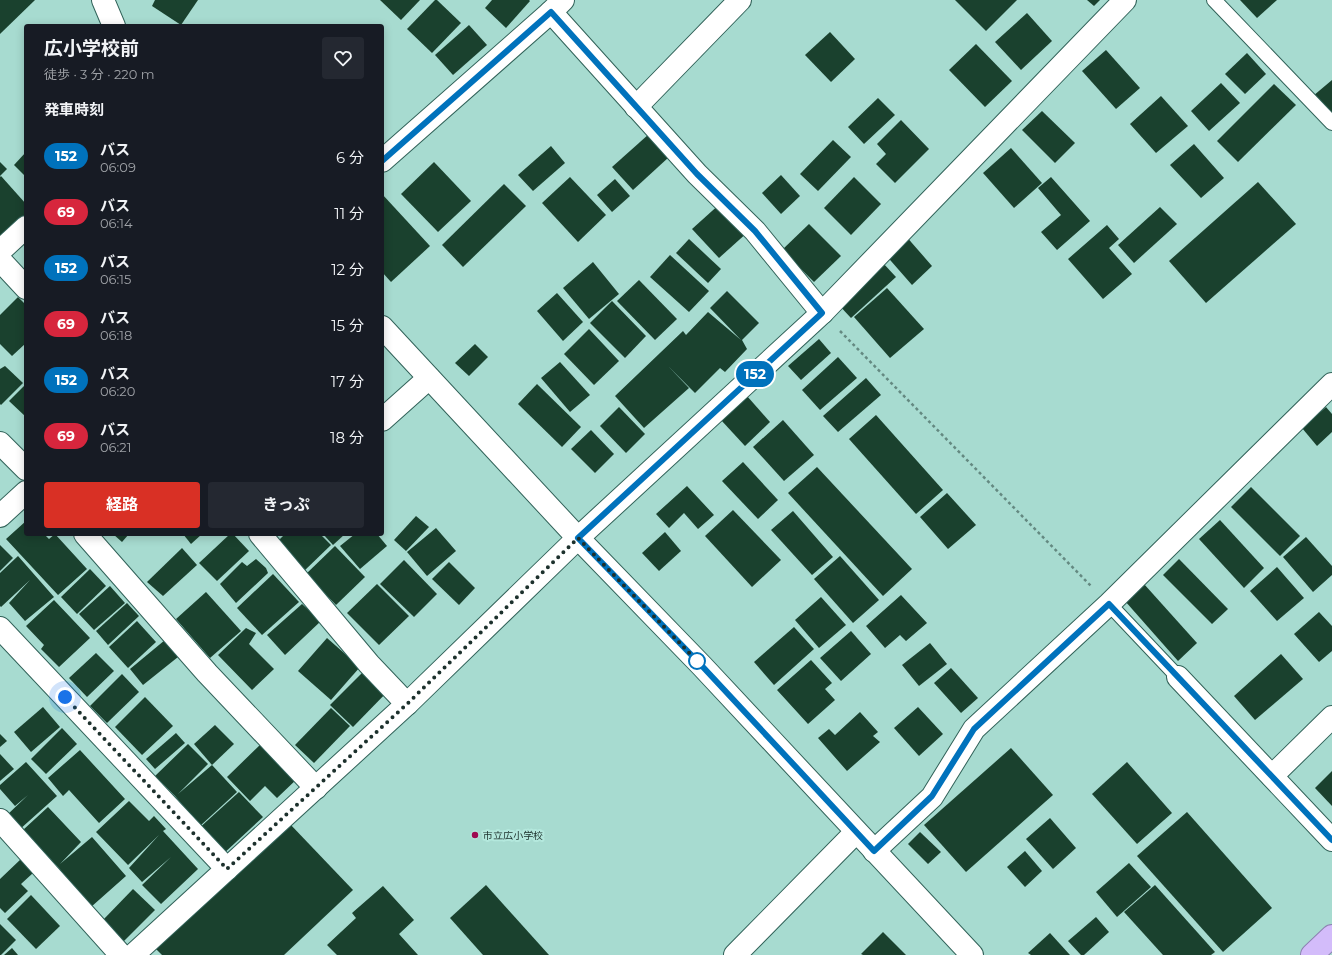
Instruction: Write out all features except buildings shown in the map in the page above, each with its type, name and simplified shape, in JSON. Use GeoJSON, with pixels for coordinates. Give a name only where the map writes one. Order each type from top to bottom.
{"type":"FeatureCollection","features":[{"type":"Feature","properties":{"kind":"highway"},"geometry":{"type":"LineString","coordinates":[[1312,955],[1332,936]]}},
{"type":"Feature","properties":{"kind":"street"},"geometry":{"type":"LineString","coordinates":[[103,0],[113,24]]}},
{"type":"Feature","properties":{"kind":"street"},"geometry":{"type":"LineString","coordinates":[[636,107],[740,0]]}},
{"type":"Feature","properties":{"kind":"street"},"geometry":{"type":"LineString","coordinates":[[133,955],[407,704],[578,538],[822,313],[1125,0]]}},
{"type":"Feature","properties":{"kind":"street"},"geometry":{"type":"LineString","coordinates":[[384,159],[557,6],[636,107],[697,174],[755,231],[822,313]]}},
{"type":"Feature","properties":{"kind":"street"},"geometry":{"type":"LineString","coordinates":[[0,251],[24,229]]}},
{"type":"Feature","properties":{"kind":"street"},"geometry":{"type":"LineString","coordinates":[[0,260],[24,286]]}},
{"type":"Feature","properties":{"kind":"street"},"geometry":{"type":"LineString","coordinates":[[384,330],[578,538],[702,666],[972,955]]}},
{"type":"Feature","properties":{"kind":"street"},"geometry":{"type":"LineString","coordinates":[[384,418],[429,378]]}},
{"type":"Feature","properties":{"kind":"street"},"geometry":{"type":"LineString","coordinates":[[874,851],[932,796],[974,729],[1109,604],[1332,384]]}},
{"type":"Feature","properties":{"kind":"street"},"geometry":{"type":"LineString","coordinates":[[0,443],[24,467]]}},
{"type":"Feature","properties":{"kind":"street"},"geometry":{"type":"LineString","coordinates":[[0,516],[24,494]]}},
{"type":"Feature","properties":{"kind":"street"},"geometry":{"type":"LineString","coordinates":[[87,536],[207,673],[316,788]]}},
{"type":"Feature","properties":{"kind":"street"},"geometry":{"type":"LineString","coordinates":[[262,536],[369,664],[407,704]]}},
{"type":"Feature","properties":{"kind":"street"},"geometry":{"type":"LineString","coordinates":[[0,628],[227,869]]}},
{"type":"Feature","properties":{"kind":"street"},"geometry":{"type":"LineString","coordinates":[[1178,677],[1332,840]]}},
{"type":"Feature","properties":{"kind":"street"},"geometry":{"type":"LineString","coordinates":[[1272,776],[1332,717]]}},
{"type":"Feature","properties":{"kind":"street"},"geometry":{"type":"LineString","coordinates":[[0,820],[121,955]]}},
{"type":"Feature","properties":{"kind":"street"},"geometry":{"type":"LineString","coordinates":[[735,955],[856,832]]}},
{"type":"Feature","properties":{"kind":"lane"},"geometry":{"type":"LineString","coordinates":[[1214,0],[1332,123]]}},
{"type":"Feature","properties":{"kind":"lane"},"geometry":{"type":"LineString","coordinates":[[1109,604],[1178,677]]}},
{"type":"Feature","properties":{"kind":"path"},"geometry":{"type":"LineString","coordinates":[[822,313],[1109,604]]}},
{"type":"Feature","properties":{"kind":"bus line","name":"152"},"geometry":{"type":"LineString","coordinates":[[384,159],[551,12],[697,174],[755,231],[822,313],[578,538],[702,666],[874,851],[932,796],[974,729],[1109,604],[1332,840]]}},
{"type":"Feature","properties":{"kind":"place","name":"市立広小学校"},"geometry":{"type":"Point","coordinates":[475,835]}},
{"type":"Feature","properties":{"kind":"route"},"geometry":{"type":"LineString","coordinates":[[65,697],[227,869],[407,704],[578,538],[702,666],[697,661]]}}]}
